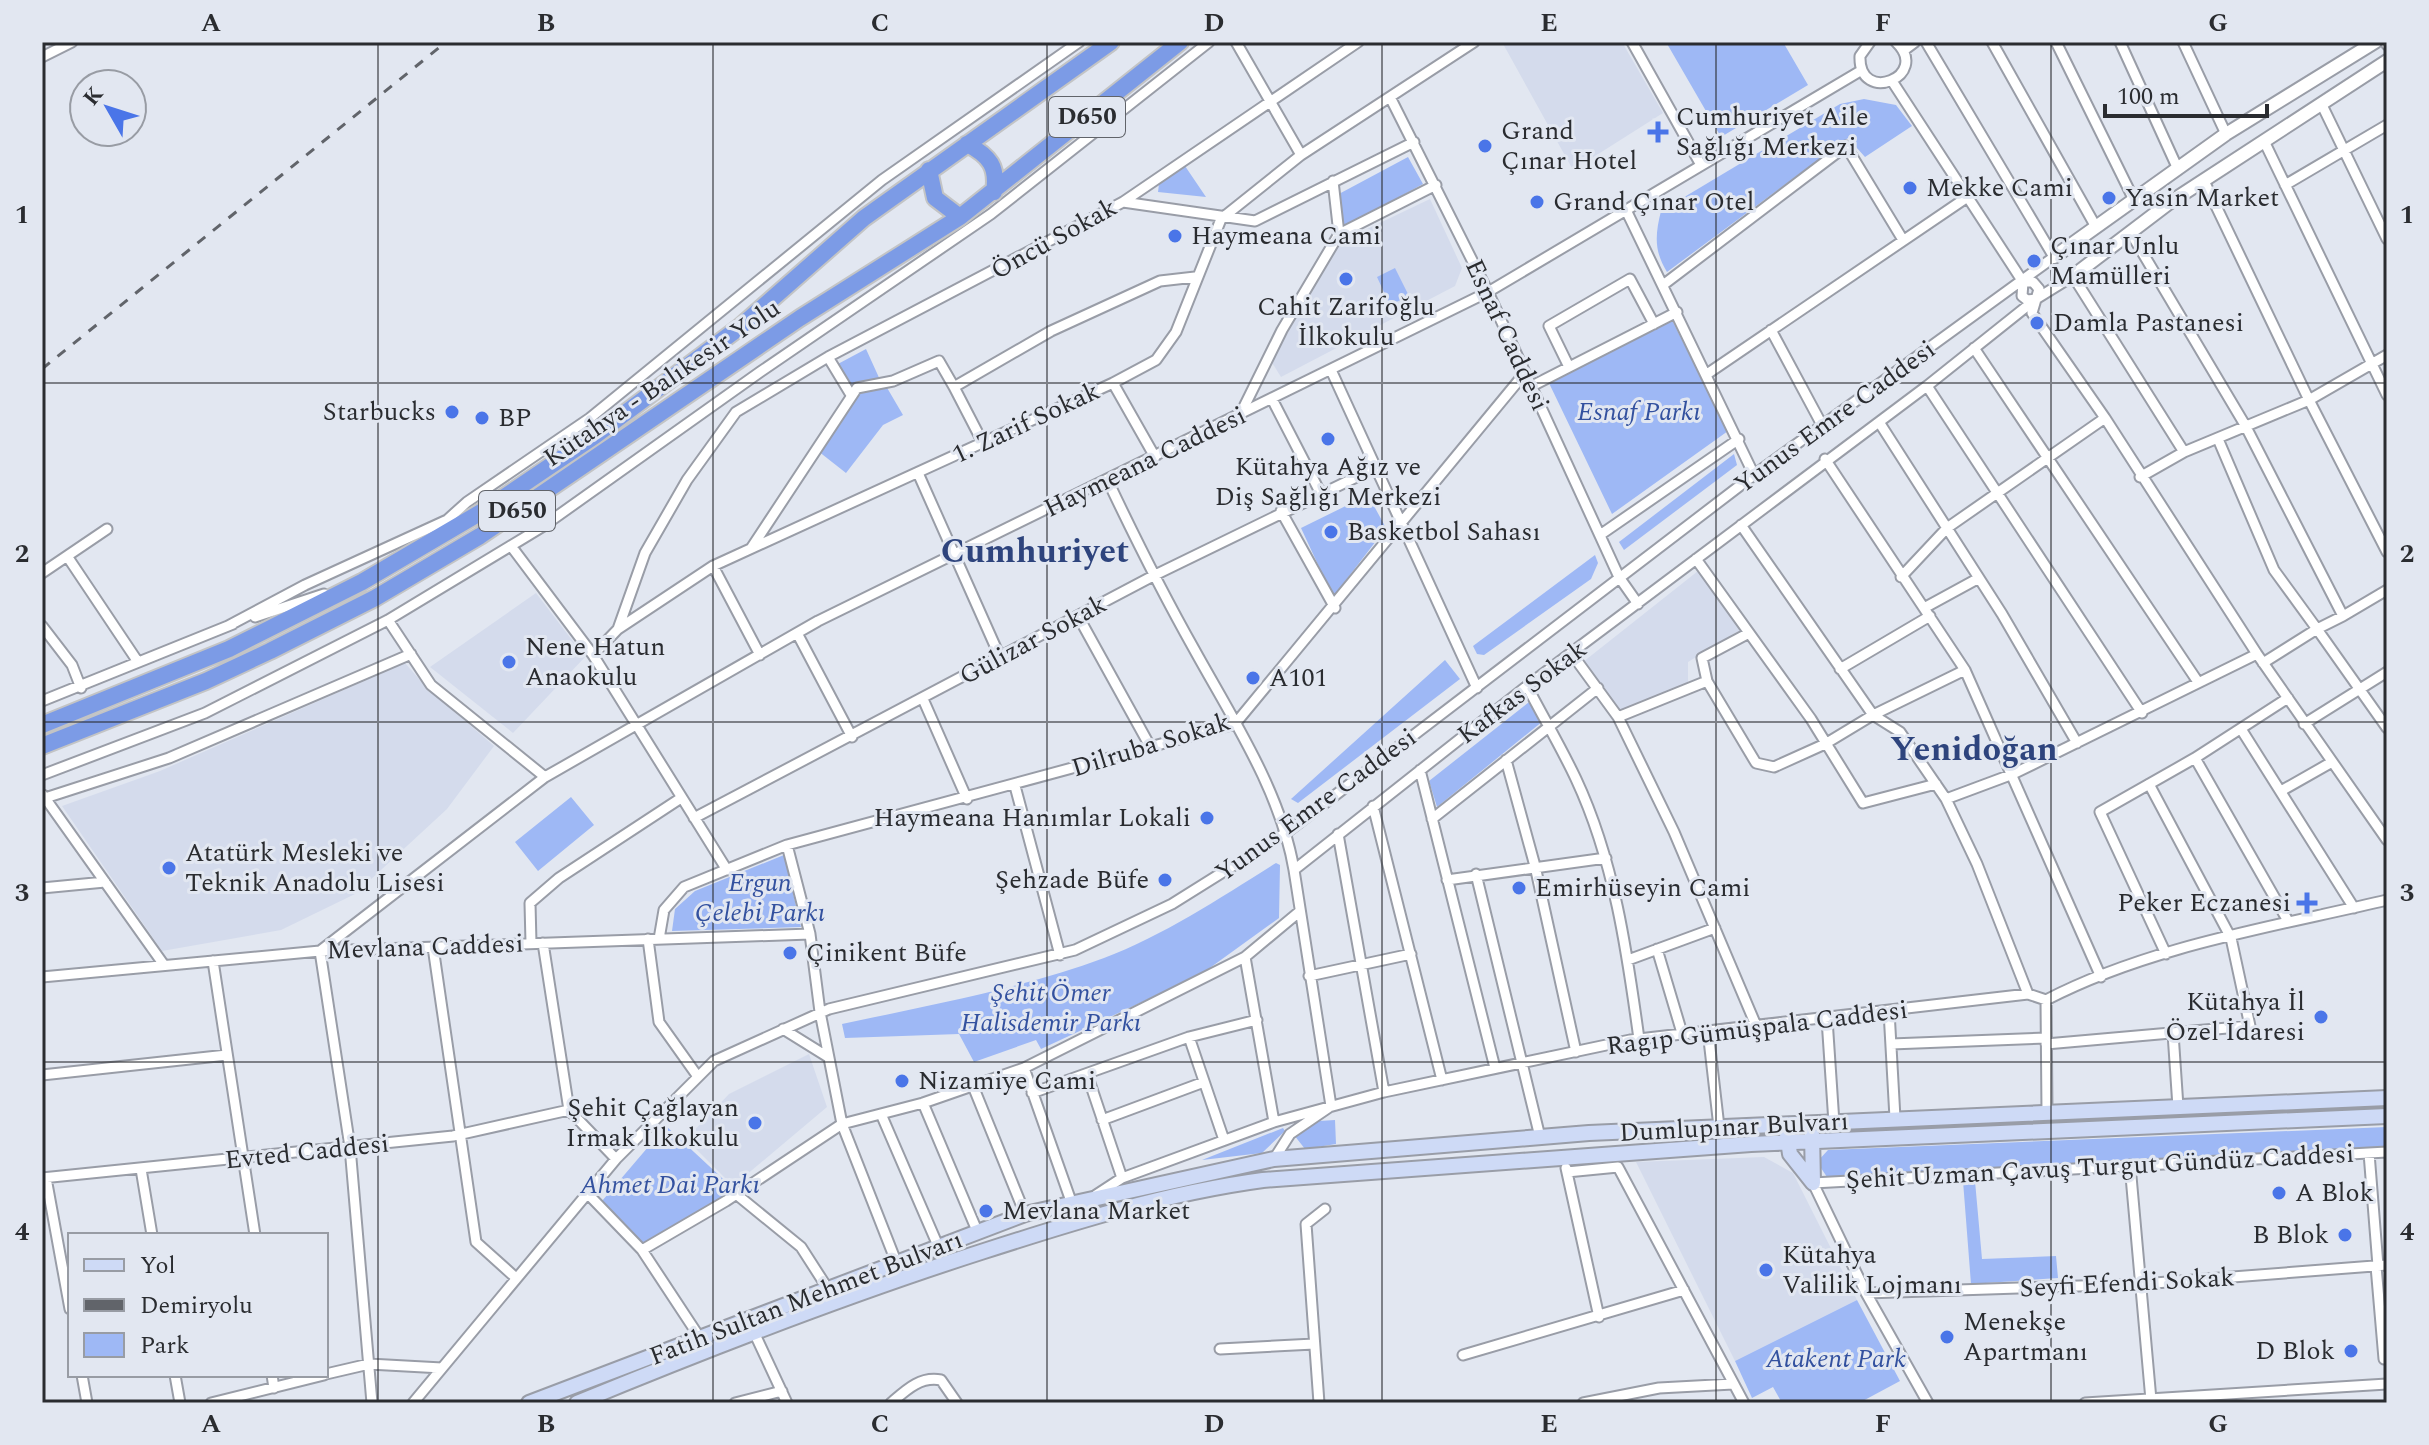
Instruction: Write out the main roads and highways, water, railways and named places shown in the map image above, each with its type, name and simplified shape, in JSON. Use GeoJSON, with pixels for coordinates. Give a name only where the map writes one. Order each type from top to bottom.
{"type":"FeatureCollection","features":[{"type":"Feature","properties":{"kind":"highway","name":"Kütahya - Balıkesir Yolu"},"geometry":{"type":"LineString","coordinates":[[42,725],[182,669],[362,582],[488,508],[596,435],[740,327],[864,218],[1111,42]]}},
{"type":"Feature","properties":{"kind":"highway","name":"Kütahya - Balıkesir Yolu"},"geometry":{"type":"LineString","coordinates":[[42,746],[206,681],[375,598],[480,536],[800,318],[960,217],[1180,42]]}},
{"type":"Feature","properties":{"kind":"highway"},"geometry":{"type":"LineString","coordinates":[[967,144],[987,156],[994,166],[994,192]]}},
{"type":"Feature","properties":{"kind":"highway"},"geometry":{"type":"LineString","coordinates":[[929,170],[935,198],[960,217]]}},
{"type":"Feature","properties":{"kind":"main road","name":"Dumlupınar Bulvarı"},"geometry":{"type":"LineString","coordinates":[[1084,1207],[1171,1180],[1274,1159],[1540,1137],[1719,1127],[2387,1098]]}},
{"type":"Feature","properties":{"kind":"main road","name":"Dumlupınar Bulvarı"},"geometry":{"type":"LineString","coordinates":[[1084,1207],[1263,1180],[1565,1165],[1813,1140],[2387,1116]]}},
{"type":"Feature","properties":{"kind":"main road"},"geometry":{"type":"LineString","coordinates":[[1787,1126],[1790,1154],[1813,1183],[1811,1123]]}},
{"type":"Feature","properties":{"kind":"main road","name":"Fatih Sultan Mehmet Bulvarı"},"geometry":{"type":"LineString","coordinates":[[529,1403],[1025,1214],[1084,1207]]}},
{"type":"Feature","properties":{"kind":"main road","name":"Fatih Sultan Mehmet Bulvarı"},"geometry":{"type":"LineString","coordinates":[[577,1403],[753,1330],[1084,1207]]}},
{"type":"Feature","properties":{"kind":"railway"},"geometry":{"type":"LineString","coordinates":[[42,369],[446,42]]}},
{"type":"Feature","properties":{"kind":"place","name":"Cumhuriyet Aile Sağlığı Merkezi"},"geometry":{"type":"Point","coordinates":[1658,132]}},
{"type":"Feature","properties":{"kind":"place","name":"Grand Çınar Hotel"},"geometry":{"type":"Point","coordinates":[1485,146]}},
{"type":"Feature","properties":{"kind":"place","name":"Mekke Cami"},"geometry":{"type":"Point","coordinates":[1910,188]}},
{"type":"Feature","properties":{"kind":"place","name":"Yasin Market"},"geometry":{"type":"Point","coordinates":[2109,198]}},
{"type":"Feature","properties":{"kind":"place","name":"Grand Çınar Otel"},"geometry":{"type":"Point","coordinates":[1537,202]}},
{"type":"Feature","properties":{"kind":"place","name":"Haymeana Cami"},"geometry":{"type":"Point","coordinates":[1175,236]}},
{"type":"Feature","properties":{"kind":"place","name":"Çınar Unlu Mamülleri"},"geometry":{"type":"Point","coordinates":[2034,261]}},
{"type":"Feature","properties":{"kind":"place","name":"Cahit Zarifoğlu İlkokulu"},"geometry":{"type":"Point","coordinates":[1346,279]}},
{"type":"Feature","properties":{"kind":"place","name":"Damla Pastanesi"},"geometry":{"type":"Point","coordinates":[2037,323]}},
{"type":"Feature","properties":{"kind":"place","name":"Starbucks"},"geometry":{"type":"Point","coordinates":[452,412]}},
{"type":"Feature","properties":{"kind":"place","name":"BP"},"geometry":{"type":"Point","coordinates":[482,418]}},
{"type":"Feature","properties":{"kind":"place","name":"Kütahya Ağız ve Diş Sağlığı Merkezi"},"geometry":{"type":"Point","coordinates":[1328,439]}},
{"type":"Feature","properties":{"kind":"place","name":"Basketbol Sahası"},"geometry":{"type":"Point","coordinates":[1331,532]}},
{"type":"Feature","properties":{"kind":"place","name":"Nene Hatun Anaokulu"},"geometry":{"type":"Point","coordinates":[509,662]}},
{"type":"Feature","properties":{"kind":"place","name":"A101"},"geometry":{"type":"Point","coordinates":[1253,678]}},
{"type":"Feature","properties":{"kind":"place","name":"Haymeana Hanımlar Lokali"},"geometry":{"type":"Point","coordinates":[1207,818]}},
{"type":"Feature","properties":{"kind":"place","name":"Atatürk Mesleki ve Teknik Anadolu Lisesi"},"geometry":{"type":"Point","coordinates":[169,868]}},
{"type":"Feature","properties":{"kind":"place","name":"Şehzade Büfe"},"geometry":{"type":"Point","coordinates":[1165,880]}},
{"type":"Feature","properties":{"kind":"place","name":"Emirhüseyin Cami"},"geometry":{"type":"Point","coordinates":[1519,888]}},
{"type":"Feature","properties":{"kind":"place","name":"Peker Eczanesi"},"geometry":{"type":"Point","coordinates":[2307,903]}},
{"type":"Feature","properties":{"kind":"place","name":"Çinikent Büfe"},"geometry":{"type":"Point","coordinates":[790,953]}},
{"type":"Feature","properties":{"kind":"place","name":"Kütahya İl Özel İdaresi"},"geometry":{"type":"Point","coordinates":[2321,1017]}},
{"type":"Feature","properties":{"kind":"place","name":"Nizamiye Cami"},"geometry":{"type":"Point","coordinates":[902,1081]}},
{"type":"Feature","properties":{"kind":"place","name":"Şehit Çağlayan Irmak İlkokulu"},"geometry":{"type":"Point","coordinates":[755,1123]}},
{"type":"Feature","properties":{"kind":"place","name":"A Blok"},"geometry":{"type":"Point","coordinates":[2279,1193]}},
{"type":"Feature","properties":{"kind":"place","name":"Mevlana Market"},"geometry":{"type":"Point","coordinates":[986,1211]}},
{"type":"Feature","properties":{"kind":"place","name":"B Blok"},"geometry":{"type":"Point","coordinates":[2345,1235]}},
{"type":"Feature","properties":{"kind":"place","name":"Kütahya Valilik Lojmanı"},"geometry":{"type":"Point","coordinates":[1766,1270]}},
{"type":"Feature","properties":{"kind":"place","name":"Menekşe Apartmanı"},"geometry":{"type":"Point","coordinates":[1947,1337]}},
{"type":"Feature","properties":{"kind":"place","name":"D Blok"},"geometry":{"type":"Point","coordinates":[2351,1351]}},
{"type":"Feature","properties":{"kind":"district","name":"Cumhuriyet"},"geometry":{"type":"Point","coordinates":[1035,552]}},
{"type":"Feature","properties":{"kind":"district","name":"Yenidoğan"},"geometry":{"type":"Point","coordinates":[1974,750]}},
{"type":"Feature","properties":{"kind":"park label","name":"Esnaf Parkı"},"geometry":{"type":"Point","coordinates":[1639,412]}},
{"type":"Feature","properties":{"kind":"park label","name":"Ergun Çelebi Parkı"},"geometry":{"type":"Point","coordinates":[760,898]}},
{"type":"Feature","properties":{"kind":"park label","name":"Şehit Ömer Halisdemir Parkı"},"geometry":{"type":"Point","coordinates":[1051,1008]}},
{"type":"Feature","properties":{"kind":"park label","name":"Ahmet Dai Parkı"},"geometry":{"type":"Point","coordinates":[670,1185]}},
{"type":"Feature","properties":{"kind":"park label","name":"Atakent Park"},"geometry":{"type":"Point","coordinates":[1836,1359]}}]}
